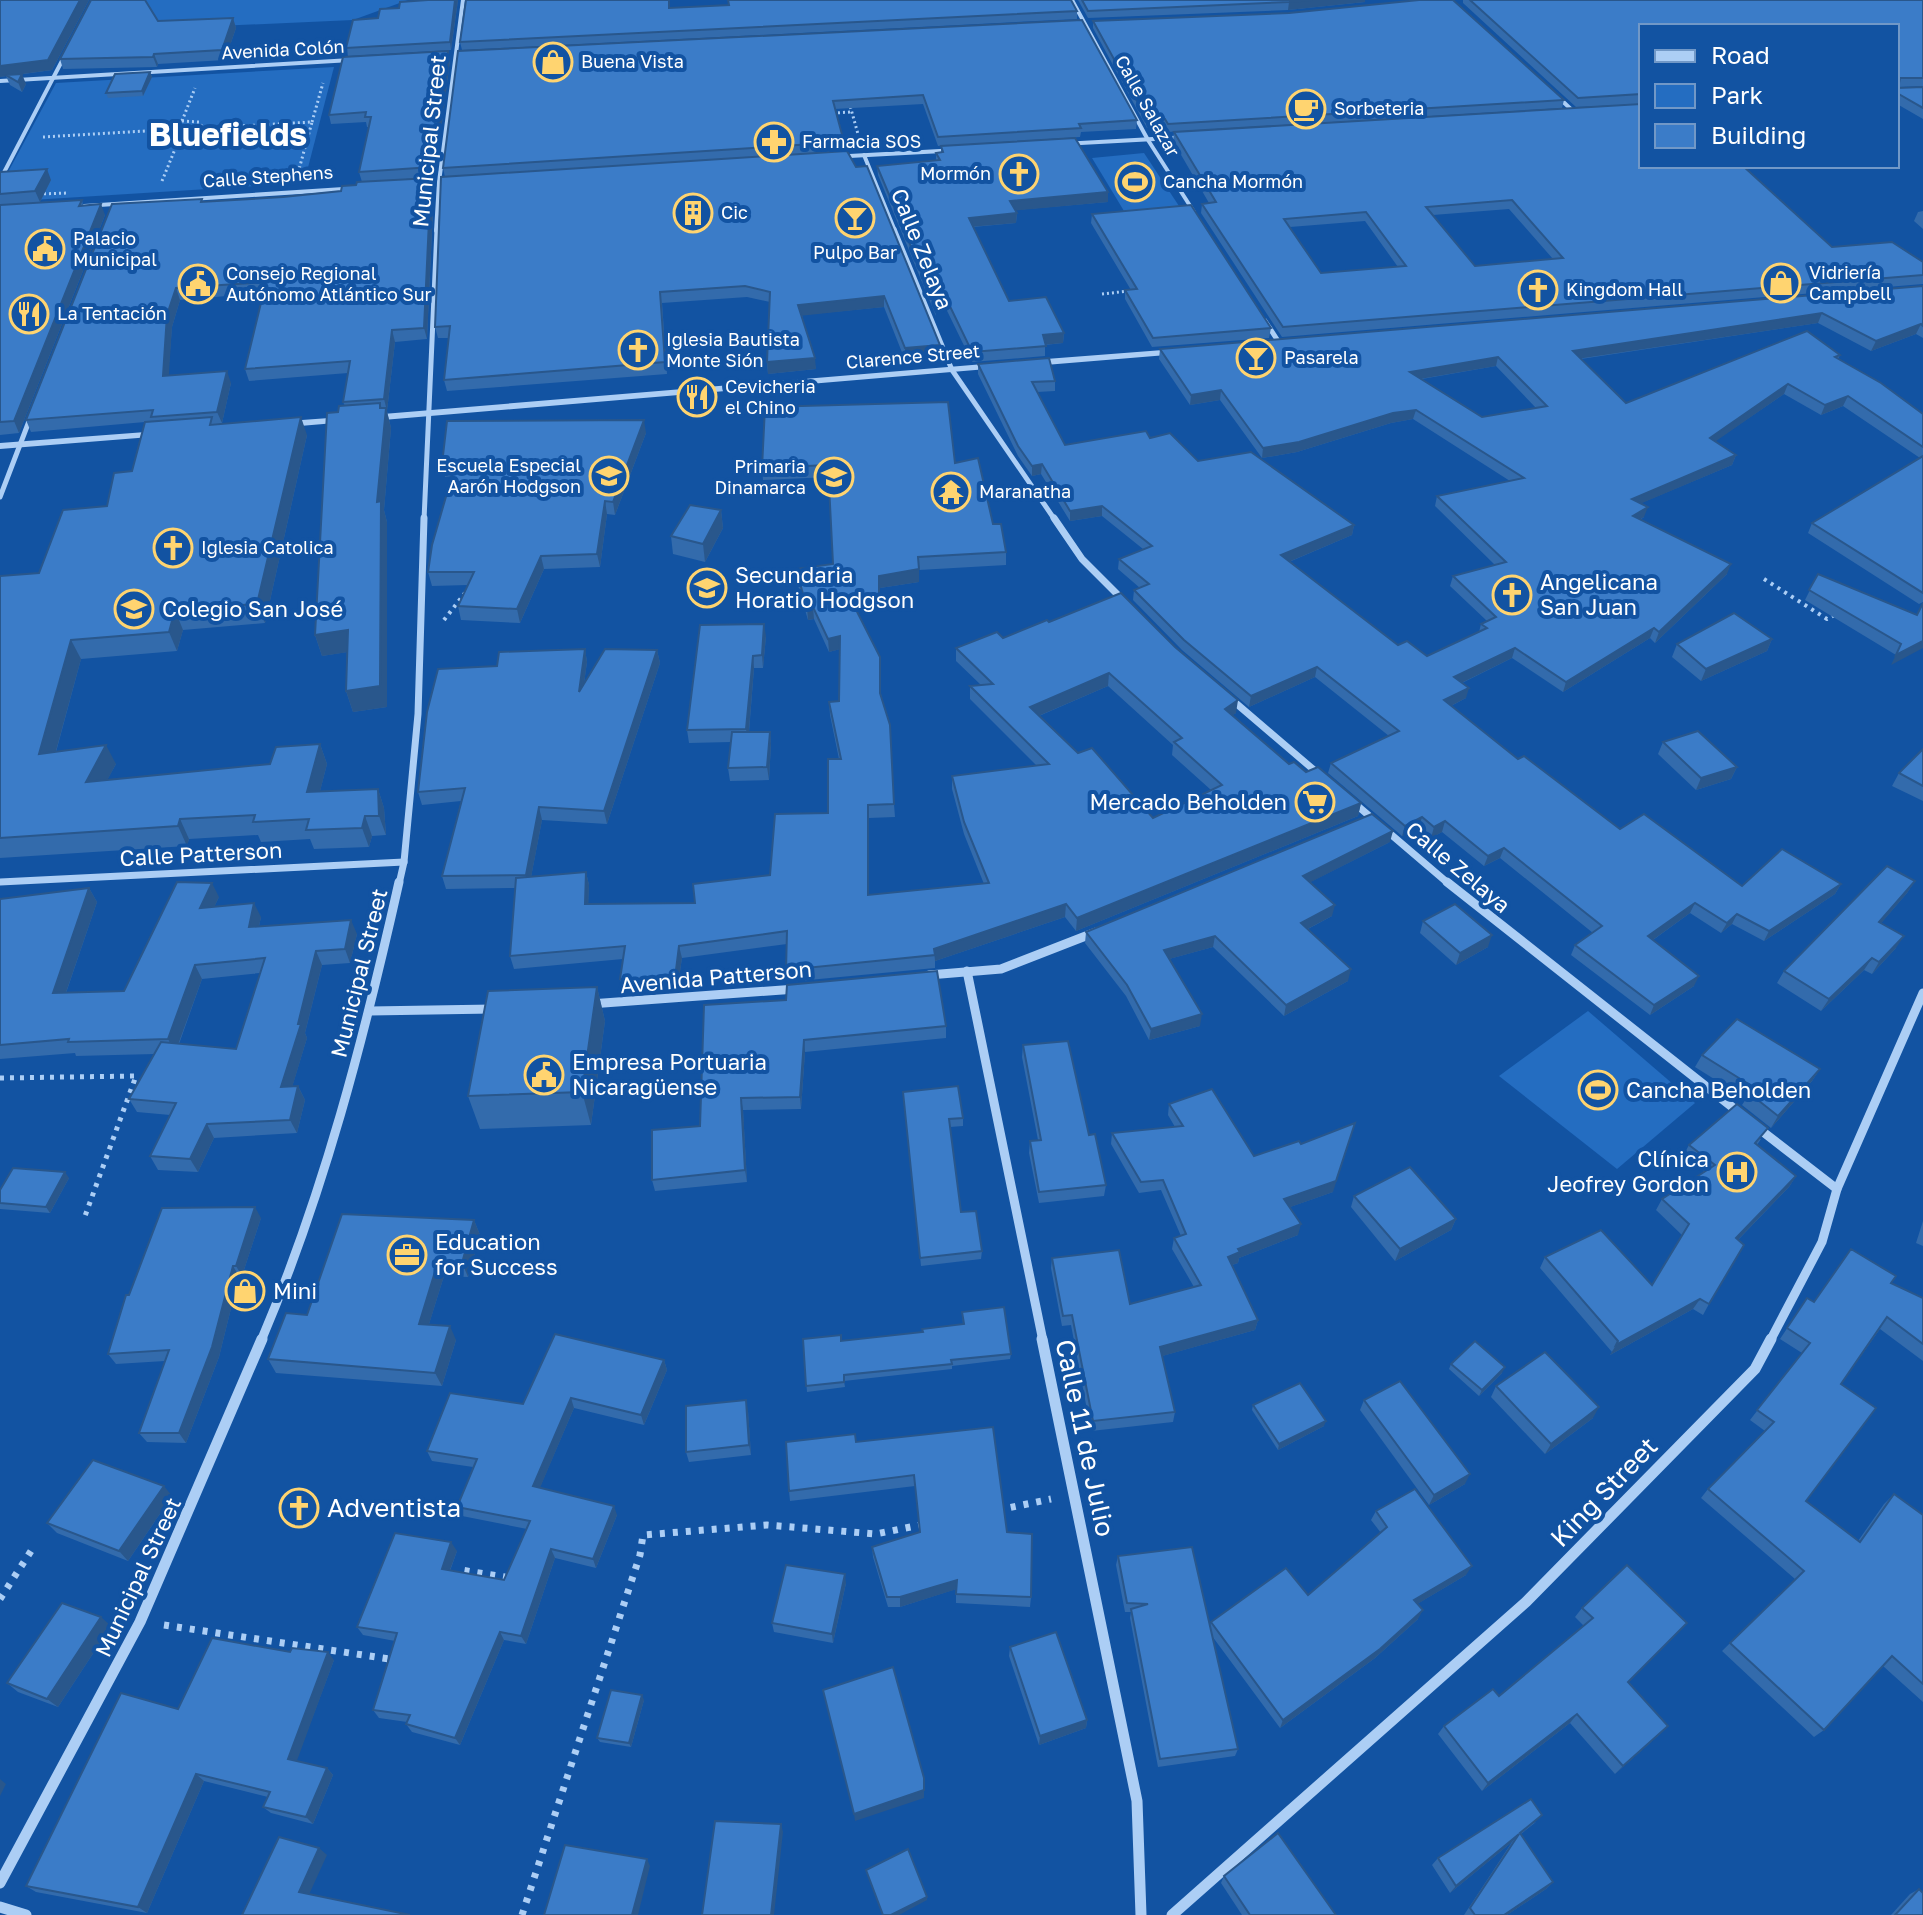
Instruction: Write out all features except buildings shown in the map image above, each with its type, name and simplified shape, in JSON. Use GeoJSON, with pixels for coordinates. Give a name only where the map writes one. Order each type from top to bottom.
{"type":"FeatureCollection","features":[{"type":"Feature","properties":{"kind":"street","name":"Municipal Street"},"geometry":{"type":"LineString","coordinates":[[0,1883],[140,1622],[290,1273],[328,1160],[370,1011],[404,862],[418,714],[427,414],[439,182],[463,0]]}},
{"type":"Feature","properties":{"kind":"street","name":"Calle Salazar"},"geometry":{"type":"LineString","coordinates":[[1072,0],[1148,140],[1197,216]]}},
{"type":"Feature","properties":{"kind":"street"},"geometry":{"type":"LineString","coordinates":[[1069,23],[1085,22]]}},
{"type":"Feature","properties":{"kind":"street"},"geometry":{"type":"LineString","coordinates":[[0,180],[67,51]]}},
{"type":"Feature","properties":{"kind":"street","name":"Avenida Colón"},"geometry":{"type":"LineString","coordinates":[[0,81],[361,60]]}},
{"type":"Feature","properties":{"kind":"street"},"geometry":{"type":"LineString","coordinates":[[1553,93],[1575,113]]}},
{"type":"Feature","properties":{"kind":"street"},"geometry":{"type":"LineString","coordinates":[[1561,114],[1588,112]]}},
{"type":"Feature","properties":{"kind":"street"},"geometry":{"type":"LineString","coordinates":[[1054,145],[1195,137]]}},
{"type":"Feature","properties":{"kind":"street"},"geometry":{"type":"LineString","coordinates":[[821,157],[975,149]]}},
{"type":"Feature","properties":{"kind":"street","name":"Calle Zelaya"},"geometry":{"type":"LineString","coordinates":[[864,155],[952,370],[1082,559],[1135,612]]}},
{"type":"Feature","properties":{"kind":"street"},"geometry":{"type":"LineString","coordinates":[[423,183],[454,181]]}},
{"type":"Feature","properties":{"kind":"street","name":"Calle Stephens"},"geometry":{"type":"LineString","coordinates":[[72,206],[376,186]]}},
{"type":"Feature","properties":{"kind":"street"},"geometry":{"type":"LineString","coordinates":[[109,218],[115,204]]}},
{"type":"Feature","properties":{"kind":"street"},"geometry":{"type":"LineString","coordinates":[[1263,318],[1280,344]]}},
{"type":"Feature","properties":{"kind":"street"},"geometry":{"type":"LineString","coordinates":[[1264,345],[1295,342]]}},
{"type":"Feature","properties":{"kind":"street","name":"Clarence Street"},"geometry":{"type":"LineString","coordinates":[[365,419],[1186,351]]}},
{"type":"Feature","properties":{"kind":"street"},"geometry":{"type":"LineString","coordinates":[[0,497],[37,402]]}},
{"type":"Feature","properties":{"kind":"street"},"geometry":{"type":"LineString","coordinates":[[271,426],[349,420]]}},
{"type":"Feature","properties":{"kind":"street"},"geometry":{"type":"LineString","coordinates":[[0,446],[177,433]]}},
{"type":"Feature","properties":{"kind":"street"},"geometry":{"type":"LineString","coordinates":[[1227,696],[1334,787]]}},
{"type":"Feature","properties":{"kind":"street","name":"Calle Zelaya"},"geometry":{"type":"LineString","coordinates":[[1346,797],[1470,902],[1837,1189]]}},
{"type":"Feature","properties":{"kind":"street"},"geometry":{"type":"LineString","coordinates":[[1356,824],[1370,818]]}},
{"type":"Feature","properties":{"kind":"street","name":"Calle Patterson"},"geometry":{"type":"LineString","coordinates":[[0,882],[404,862]]}},
{"type":"Feature","properties":{"kind":"street"},"geometry":{"type":"LineString","coordinates":[[920,976],[1001,969],[1104,929]]}},
{"type":"Feature","properties":{"kind":"street","name":"Calle 11 de Julio"},"geometry":{"type":"LineString","coordinates":[[967,971],[1137,1801],[1141,1915]]}},
{"type":"Feature","properties":{"kind":"street","name":"Avenida Patterson"},"geometry":{"type":"LineString","coordinates":[[580,1005],[716,997],[810,987]]}},
{"type":"Feature","properties":{"kind":"street","name":"King Street"},"geometry":{"type":"LineString","coordinates":[[1172,1915],[1526,1602],[1755,1369],[1822,1242],[1837,1189],[1923,993]]}},
{"type":"Feature","properties":{"kind":"street"},"geometry":{"type":"LineString","coordinates":[[370,1011],[502,1009]]}},
{"type":"Feature","properties":{"kind":"street"},"geometry":{"type":"LineString","coordinates":[[0,1907],[26,1915]]}},
{"type":"Feature","properties":{"kind":"path"},"geometry":{"type":"LineString","coordinates":[[182,121],[203,69]]}},
{"type":"Feature","properties":{"kind":"path"},"geometry":{"type":"LineString","coordinates":[[297,178],[326,70]]}},
{"type":"Feature","properties":{"kind":"path"},"geometry":{"type":"LineString","coordinates":[[848,97],[864,155]]}},
{"type":"Feature","properties":{"kind":"path"},"geometry":{"type":"LineString","coordinates":[[827,113],[852,112]]}},
{"type":"Feature","properties":{"kind":"path"},"geometry":{"type":"LineString","coordinates":[[46,124],[39,137],[162,130],[182,121],[199,122],[203,128]]}},
{"type":"Feature","properties":{"kind":"path"},"geometry":{"type":"LineString","coordinates":[[162,130],[165,135],[180,137],[203,128],[312,122]]}},
{"type":"Feature","properties":{"kind":"path"},"geometry":{"type":"LineString","coordinates":[[155,201],[180,137]]}},
{"type":"Feature","properties":{"kind":"path"},"geometry":{"type":"LineString","coordinates":[[38,194],[69,193]]}},
{"type":"Feature","properties":{"kind":"path"},"geometry":{"type":"LineString","coordinates":[[1102,294],[1132,291]]}},
{"type":"Feature","properties":{"kind":"path"},"geometry":{"type":"LineString","coordinates":[[1764,579],[1827,619],[1841,611]]}},
{"type":"Feature","properties":{"kind":"path"},"geometry":{"type":"LineString","coordinates":[[421,619],[442,622],[469,588]]}},
{"type":"Feature","properties":{"kind":"path"},"geometry":{"type":"LineString","coordinates":[[0,1078],[136,1076],[85,1216]]}},
{"type":"Feature","properties":{"kind":"path"},"geometry":{"type":"LineString","coordinates":[[982,1513],[1074,1495]]}},
{"type":"Feature","properties":{"kind":"path"},"geometry":{"type":"LineString","coordinates":[[522,1915],[640,1555],[643,1535],[767,1525],[876,1534],[937,1522]]}},
{"type":"Feature","properties":{"kind":"path"},"geometry":{"type":"LineString","coordinates":[[0,1599],[31,1551]]}},
{"type":"Feature","properties":{"kind":"path"},"geometry":{"type":"LineString","coordinates":[[456,1584],[461,1570],[505,1577]]}},
{"type":"Feature","properties":{"kind":"path"},"geometry":{"type":"LineString","coordinates":[[140,1622],[410,1663]]}},
{"type":"Feature","properties":{"kind":"green space"},"geometry":{"type":"Polygon","coordinates":[[[100,0],[408,0],[353,20],[84,32],[100,0]]]}},
{"type":"Feature","properties":{"kind":"green space"},"geometry":{"type":"Polygon","coordinates":[[[334,67],[304,183],[0,202],[0,187],[56,83],[334,67]]]}},
{"type":"Feature","properties":{"kind":"green space","name":"Cancha Mormón"},"geometry":{"type":"Polygon","coordinates":[[[1144,153],[1179,206],[1124,211],[1092,158],[1144,153]]]}},
{"type":"Feature","properties":{"kind":"green space","name":"Cancha Beholden"},"geometry":{"type":"Polygon","coordinates":[[[1588,1011],[1695,1103],[1617,1169],[1499,1076],[1588,1011]]]}},
{"type":"Feature","properties":{"kind":"place","name":"Buena Vista"},"geometry":{"type":"Point","coordinates":[553,62]}},
{"type":"Feature","properties":{"kind":"place","name":"Sorbeteria"},"geometry":{"type":"Point","coordinates":[1306,109]}},
{"type":"Feature","properties":{"kind":"place","name":"Farmacia SOS"},"geometry":{"type":"Point","coordinates":[774,142]}},
{"type":"Feature","properties":{"kind":"place","name":"Mormón"},"geometry":{"type":"Point","coordinates":[1019,174]}},
{"type":"Feature","properties":{"kind":"place","name":"Cancha Mormón"},"geometry":{"type":"Point","coordinates":[1135,182]}},
{"type":"Feature","properties":{"kind":"place","name":"Cic"},"geometry":{"type":"Point","coordinates":[693,213]}},
{"type":"Feature","properties":{"kind":"place","name":"Pulpo Bar"},"geometry":{"type":"Point","coordinates":[855,218]}},
{"type":"Feature","properties":{"kind":"place","name":"Palacio Municipal"},"geometry":{"type":"Point","coordinates":[45,249]}},
{"type":"Feature","properties":{"kind":"place","name":"Vidriería Campbell"},"geometry":{"type":"Point","coordinates":[1781,283]}},
{"type":"Feature","properties":{"kind":"place","name":"Consejo Regional Autónomo Atlántico Sur"},"geometry":{"type":"Point","coordinates":[198,284]}},
{"type":"Feature","properties":{"kind":"place","name":"Kingdom Hall"},"geometry":{"type":"Point","coordinates":[1538,290]}},
{"type":"Feature","properties":{"kind":"place","name":"La Tentación"},"geometry":{"type":"Point","coordinates":[29,314]}},
{"type":"Feature","properties":{"kind":"place","name":"Iglesia Bautista Monte Sión"},"geometry":{"type":"Point","coordinates":[638,350]}},
{"type":"Feature","properties":{"kind":"place","name":"Pasarela"},"geometry":{"type":"Point","coordinates":[1256,358]}},
{"type":"Feature","properties":{"kind":"place","name":"Cevicheria el Chino"},"geometry":{"type":"Point","coordinates":[697,397]}},
{"type":"Feature","properties":{"kind":"place","name":"Escuela Especial Aarón Hodgson"},"geometry":{"type":"Point","coordinates":[609,476]}},
{"type":"Feature","properties":{"kind":"place","name":"Primaria Dinamarca"},"geometry":{"type":"Point","coordinates":[834,477]}},
{"type":"Feature","properties":{"kind":"place","name":"Maranatha"},"geometry":{"type":"Point","coordinates":[951,492]}},
{"type":"Feature","properties":{"kind":"place","name":"Iglesia Catolica"},"geometry":{"type":"Point","coordinates":[173,548]}},
{"type":"Feature","properties":{"kind":"place","name":"Secundaria Horatio Hodgson"},"geometry":{"type":"Point","coordinates":[707,588]}},
{"type":"Feature","properties":{"kind":"place","name":"Angelicana San Juan"},"geometry":{"type":"Point","coordinates":[1512,595]}},
{"type":"Feature","properties":{"kind":"place","name":"Colegio San José"},"geometry":{"type":"Point","coordinates":[134,609]}},
{"type":"Feature","properties":{"kind":"place","name":"Mercado Beholden"},"geometry":{"type":"Point","coordinates":[1315,802]}},
{"type":"Feature","properties":{"kind":"place","name":"Empresa Portuaria Nicaragüense"},"geometry":{"type":"Point","coordinates":[544,1075]}},
{"type":"Feature","properties":{"kind":"place","name":"Cancha Beholden"},"geometry":{"type":"Point","coordinates":[1598,1090]}},
{"type":"Feature","properties":{"kind":"place","name":"Clínica Jeofrey Gordon"},"geometry":{"type":"Point","coordinates":[1737,1172]}},
{"type":"Feature","properties":{"kind":"place","name":"Education for Success"},"geometry":{"type":"Point","coordinates":[407,1255]}},
{"type":"Feature","properties":{"kind":"place","name":"Mini"},"geometry":{"type":"Point","coordinates":[245,1291]}},
{"type":"Feature","properties":{"kind":"place","name":"Adventista"},"geometry":{"type":"Point","coordinates":[299,1508]}},
{"type":"Feature","properties":{"kind":"district","name":"Bluefields"},"geometry":{"type":"Point","coordinates":[228,135]}}]}
